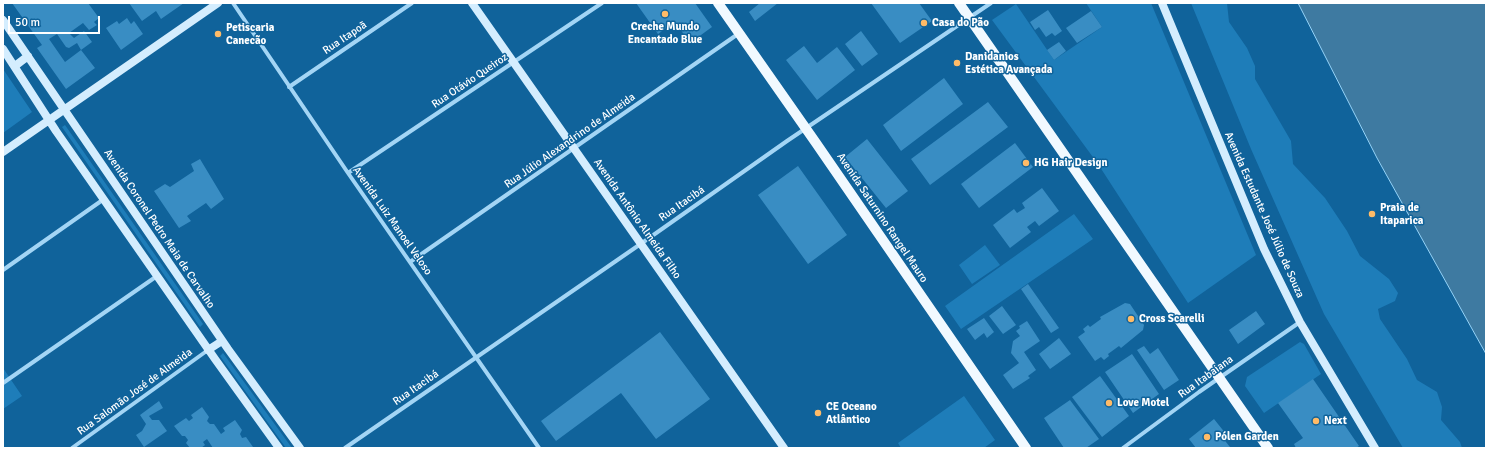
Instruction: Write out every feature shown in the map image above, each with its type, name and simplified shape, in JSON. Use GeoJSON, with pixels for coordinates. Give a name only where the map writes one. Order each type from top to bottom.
{"type":"FeatureCollection","features":[{"type":"Feature","properties":{"kind":"main road","name":"Avenida Saturnino Rangel Mauro"},"geometry":{"type":"LineString","coordinates":[[718,3],[806,128],[1026,448]]}},
{"type":"Feature","properties":{"kind":"main road"},"geometry":{"type":"LineString","coordinates":[[959,3],[1268,448]]}},
{"type":"Feature","properties":{"kind":"street"},"geometry":{"type":"LineString","coordinates":[[3,152],[218,3]]}},
{"type":"Feature","properties":{"kind":"street","name":"Avenida Luiz Manoel Veloso"},"geometry":{"type":"LineString","coordinates":[[233,3],[289,87],[538,448]]}},
{"type":"Feature","properties":{"kind":"street","name":"Rua Itapoã"},"geometry":{"type":"LineString","coordinates":[[289,87],[412,3]]}},
{"type":"Feature","properties":{"kind":"street","name":"Avenida Antônio Almeida Filho"},"geometry":{"type":"LineString","coordinates":[[472,3],[642,243],[784,448]]}},
{"type":"Feature","properties":{"kind":"street","name":"Rua Otávio Queiroz"},"geometry":{"type":"LineString","coordinates":[[348,173],[602,3]]}},
{"type":"Feature","properties":{"kind":"street","name":"Rua Itacibá"},"geometry":{"type":"LineString","coordinates":[[345,448],[806,128],[991,3]]}},
{"type":"Feature","properties":{"kind":"street","name":"Avenida Estudante José Júlio de Souza"},"geometry":{"type":"LineString","coordinates":[[1162,3],[1264,249],[1300,322],[1374,448]]}},
{"type":"Feature","properties":{"kind":"street","name":"Avenida Coronel Pedro Maia de Carvalho"},"geometry":{"type":"LineString","coordinates":[[3,20],[222,341],[300,448]]}},
{"type":"Feature","properties":{"kind":"street","name":"Rua Júlio Alexandrino de Almeida"},"geometry":{"type":"LineString","coordinates":[[410,262],[739,33]]}},
{"type":"Feature","properties":{"kind":"street"},"geometry":{"type":"LineString","coordinates":[[3,50],[208,350],[279,448]]}},
{"type":"Feature","properties":{"kind":"street"},"geometry":{"type":"LineString","coordinates":[[15,66],[28,56]]}},
{"type":"Feature","properties":{"kind":"street"},"geometry":{"type":"LineString","coordinates":[[3,270],[104,199]]}},
{"type":"Feature","properties":{"kind":"street"},"geometry":{"type":"LineString","coordinates":[[3,383],[157,276]]}},
{"type":"Feature","properties":{"kind":"street","name":"Rua Itabaiana"},"geometry":{"type":"LineString","coordinates":[[1123,448],[1300,322]]}},
{"type":"Feature","properties":{"kind":"street"},"geometry":{"type":"LineString","coordinates":[[208,350],[222,341]]}},
{"type":"Feature","properties":{"kind":"street","name":"Rua Salomão José de Almeida"},"geometry":{"type":"LineString","coordinates":[[72,448],[208,350]]}},
{"type":"Feature","properties":{"kind":"shaded area"},"geometry":{"type":"Polygon","coordinates":[[[1086,3],[1151,3],[1256,255],[1188,303],[1098,164],[992,20],[1016,4],[1054,60],[1102,27],[1086,3]]]}},
{"type":"Feature","properties":{"kind":"shaded area"},"geometry":{"type":"Polygon","coordinates":[[[1191,3],[1227,3],[1229,22],[1247,48],[1255,66],[1255,79],[1291,141],[1293,164],[1325,198],[1347,231],[1360,256],[1389,279],[1398,293],[1395,301],[1378,309],[1380,319],[1407,359],[1417,380],[1437,392],[1442,407],[1441,420],[1460,442],[1462,448],[1403,448],[1324,314],[1251,149],[1191,3]]]}},
{"type":"Feature","properties":{"kind":"shaded area"},"geometry":{"type":"Polygon","coordinates":[[[1298,3],[1486,3],[1486,354],[1377,158],[1298,3]]]}},
{"type":"Feature","properties":{"kind":"shaded area"},"geometry":{"type":"Polygon","coordinates":[[[3,69],[32,112],[3,133],[3,69]]]}},
{"type":"Feature","properties":{"kind":"shaded area"},"geometry":{"type":"Polygon","coordinates":[[[65,125],[203,324],[200,327],[62,127],[65,125]]]}},
{"type":"Feature","properties":{"kind":"shaded area"},"geometry":{"type":"Polygon","coordinates":[[[1074,214],[1093,239],[961,329],[945,306],[1074,214]]]}},
{"type":"Feature","properties":{"kind":"shaded area"},"geometry":{"type":"Polygon","coordinates":[[[985,245],[1000,265],[972,284],[959,265],[985,245]]]}},
{"type":"Feature","properties":{"kind":"shaded area"},"geometry":{"type":"Polygon","coordinates":[[[1300,342],[1304,344],[1321,374],[1264,413],[1245,386],[1247,377],[1300,342]]]}},
{"type":"Feature","properties":{"kind":"shaded area"},"geometry":{"type":"Polygon","coordinates":[[[223,353],[292,448],[286,448],[220,356],[223,353]]]}},
{"type":"Feature","properties":{"kind":"shaded area"},"geometry":{"type":"Polygon","coordinates":[[[3,368],[22,396],[3,409],[3,368]]]}},
{"type":"Feature","properties":{"kind":"shaded area"},"geometry":{"type":"Polygon","coordinates":[[[964,396],[995,440],[984,448],[901,448],[898,443],[964,396]]]}},
{"type":"Feature","properties":{"kind":"building"},"geometry":{"type":"Polygon","coordinates":[[[12,3],[88,3],[99,18],[94,22],[97,25],[89,30],[83,23],[69,33],[74,38],[84,31],[92,42],[81,50],[95,68],[66,89],[37,48],[42,45],[12,3]],[[57,34],[49,39],[65,62],[81,50],[77,43],[69,48],[66,47],[57,34]]]}},
{"type":"Feature","properties":{"kind":"building"},"geometry":{"type":"Polygon","coordinates":[[[129,3],[184,3],[161,19],[156,11],[142,21],[129,3]]]}},
{"type":"Feature","properties":{"kind":"building"},"geometry":{"type":"Polygon","coordinates":[[[636,3],[695,3],[712,27],[690,43],[675,22],[658,34],[636,3]]]}},
{"type":"Feature","properties":{"kind":"building"},"geometry":{"type":"Polygon","coordinates":[[[760,3],[778,3],[755,21],[749,12],[760,3]]]}},
{"type":"Feature","properties":{"kind":"building"},"geometry":{"type":"Polygon","coordinates":[[[871,3],[919,3],[932,21],[900,43],[871,3]]]}},
{"type":"Feature","properties":{"kind":"building"},"geometry":{"type":"Polygon","coordinates":[[[1048,10],[1062,31],[1055,36],[1052,33],[1046,37],[1039,27],[1035,30],[1030,22],[1048,10]]]}},
{"type":"Feature","properties":{"kind":"building"},"geometry":{"type":"Polygon","coordinates":[[[1091,11],[1102,27],[1077,43],[1066,28],[1091,11]]]}},
{"type":"Feature","properties":{"kind":"building"},"geometry":{"type":"Polygon","coordinates":[[[127,18],[131,24],[134,21],[143,34],[121,50],[106,28],[117,21],[119,24],[127,18]]]}},
{"type":"Feature","properties":{"kind":"building"},"geometry":{"type":"Polygon","coordinates":[[[861,31],[878,54],[862,66],[845,44],[861,31]]]}},
{"type":"Feature","properties":{"kind":"building"},"geometry":{"type":"Polygon","coordinates":[[[1059,42],[1066,51],[1054,60],[1047,50],[1059,42]]]}},
{"type":"Feature","properties":{"kind":"building"},"geometry":{"type":"Polygon","coordinates":[[[804,46],[817,63],[837,47],[855,70],[817,100],[786,60],[804,46]]]}},
{"type":"Feature","properties":{"kind":"building"},"geometry":{"type":"Polygon","coordinates":[[[944,78],[963,104],[901,151],[883,125],[944,78]]]}},
{"type":"Feature","properties":{"kind":"building"},"geometry":{"type":"Polygon","coordinates":[[[988,102],[1008,127],[930,185],[911,159],[988,102]]]}},
{"type":"Feature","properties":{"kind":"building"},"geometry":{"type":"Polygon","coordinates":[[[867,139],[908,191],[886,208],[845,157],[867,139]]]}},
{"type":"Feature","properties":{"kind":"building"},"geometry":{"type":"Polygon","coordinates":[[[1015,143],[1033,167],[979,208],[961,184],[1015,143]]]}},
{"type":"Feature","properties":{"kind":"building"},"geometry":{"type":"Polygon","coordinates":[[[200,159],[224,199],[211,209],[206,203],[187,216],[191,221],[179,228],[154,191],[165,184],[170,187],[194,171],[191,164],[200,159]]]}},
{"type":"Feature","properties":{"kind":"building"},"geometry":{"type":"Polygon","coordinates":[[[798,166],[847,235],[808,264],[758,195],[798,166]]]}},
{"type":"Feature","properties":{"kind":"building"},"geometry":{"type":"Polygon","coordinates":[[[1042,188],[1059,211],[1039,226],[1035,221],[1027,227],[1031,232],[1010,248],[993,225],[1014,209],[1017,213],[1025,208],[1022,203],[1042,188]]]}},
{"type":"Feature","properties":{"kind":"building"},"geometry":{"type":"Polygon","coordinates":[[[1028,284],[1059,328],[1051,333],[1021,289],[1028,284]]]}},
{"type":"Feature","properties":{"kind":"building"},"geometry":{"type":"Polygon","coordinates":[[[1125,303],[1130,304],[1144,325],[1143,330],[1121,348],[1119,346],[1108,354],[1109,356],[1104,360],[1101,357],[1095,361],[1078,337],[1085,332],[1083,329],[1088,325],[1090,327],[1101,319],[1100,317],[1125,303]]]}},
{"type":"Feature","properties":{"kind":"building"},"geometry":{"type":"Polygon","coordinates":[[[1002,306],[1016,325],[1003,334],[989,316],[1002,306]]]}},
{"type":"Feature","properties":{"kind":"building"},"geometry":{"type":"Polygon","coordinates":[[[1256,311],[1265,324],[1238,344],[1229,330],[1256,311]]]}},
{"type":"Feature","properties":{"kind":"building"},"geometry":{"type":"Polygon","coordinates":[[[984,318],[994,332],[987,338],[984,333],[975,340],[967,329],[984,318]]]}},
{"type":"Feature","properties":{"kind":"building"},"geometry":{"type":"Polygon","coordinates":[[[1027,321],[1040,341],[1024,352],[1036,370],[1028,376],[1030,378],[1013,389],[1003,375],[1019,363],[1011,353],[1013,341],[1020,336],[1016,331],[1020,328],[1019,326],[1027,321]]]}},
{"type":"Feature","properties":{"kind":"building"},"geometry":{"type":"Polygon","coordinates":[[[660,332],[710,399],[656,439],[621,393],[556,441],[541,421],[660,332]]]}},
{"type":"Feature","properties":{"kind":"building"},"geometry":{"type":"Polygon","coordinates":[[[1059,338],[1071,354],[1050,369],[1039,354],[1059,338]]]}},
{"type":"Feature","properties":{"kind":"building"},"geometry":{"type":"Polygon","coordinates":[[[1144,346],[1150,354],[1158,348],[1179,380],[1164,390],[1137,350],[1144,346]]]}},
{"type":"Feature","properties":{"kind":"building"},"geometry":{"type":"Polygon","coordinates":[[[1132,354],[1159,394],[1133,413],[1105,372],[1132,354]]]}},
{"type":"Feature","properties":{"kind":"building"},"geometry":{"type":"Polygon","coordinates":[[[1100,376],[1129,416],[1102,437],[1072,397],[1100,376]]]}},
{"type":"Feature","properties":{"kind":"building","name":"Next"},"geometry":{"type":"Polygon","coordinates":[[[1313,379],[1359,446],[1356,448],[1296,448],[1294,444],[1303,438],[1278,403],[1313,379]]]}},
{"type":"Feature","properties":{"kind":"building"},"geometry":{"type":"Polygon","coordinates":[[[1070,400],[1099,439],[1086,448],[1064,448],[1044,418],[1070,400]]]}},
{"type":"Feature","properties":{"kind":"building"},"geometry":{"type":"Polygon","coordinates":[[[159,401],[163,408],[149,416],[152,420],[159,420],[167,431],[144,447],[136,435],[142,431],[146,424],[140,415],[159,401]]]}},
{"type":"Feature","properties":{"kind":"building"},"geometry":{"type":"Polygon","coordinates":[[[202,407],[209,417],[207,421],[210,424],[214,424],[221,434],[225,431],[223,428],[235,420],[242,430],[240,434],[242,438],[246,437],[253,447],[213,448],[207,439],[203,442],[205,445],[201,448],[190,448],[186,443],[188,440],[185,436],[182,436],[174,426],[186,418],[189,421],[193,418],[191,415],[202,407]]]}},
{"type":"Feature","properties":{"kind":"building"},"geometry":{"type":"Polygon","coordinates":[[[1214,419],[1226,434],[1222,437],[1230,447],[1196,448],[1189,439],[1214,419]]]}},
{"type":"Feature","properties":{"kind":"place","name":"Creche Mundo Encantado Blue"},"geometry":{"type":"Point","coordinates":[665,14]}},
{"type":"Feature","properties":{"kind":"place","name":"Casa do Pão"},"geometry":{"type":"Point","coordinates":[924,23]}},
{"type":"Feature","properties":{"kind":"place","name":"Petiscaria Canecão"},"geometry":{"type":"Point","coordinates":[218,34]}},
{"type":"Feature","properties":{"kind":"place","name":"Danidanios Estética Avançada"},"geometry":{"type":"Point","coordinates":[957,63]}},
{"type":"Feature","properties":{"kind":"place","name":"HG Hair Design"},"geometry":{"type":"Point","coordinates":[1026,163]}},
{"type":"Feature","properties":{"kind":"place","name":"Praia de Itaparica"},"geometry":{"type":"Point","coordinates":[1372,214]}},
{"type":"Feature","properties":{"kind":"place","name":"Cross Scarelli"},"geometry":{"type":"Point","coordinates":[1131,319]}},
{"type":"Feature","properties":{"kind":"place","name":"Love Motel"},"geometry":{"type":"Point","coordinates":[1109,403]}},
{"type":"Feature","properties":{"kind":"place","name":"CE Oceano Atlântico"},"geometry":{"type":"Point","coordinates":[818,413]}},
{"type":"Feature","properties":{"kind":"place","name":"Next"},"geometry":{"type":"Point","coordinates":[1316,421]}},
{"type":"Feature","properties":{"kind":"place","name":"Pólen Garden"},"geometry":{"type":"Point","coordinates":[1207,437]}}]}
